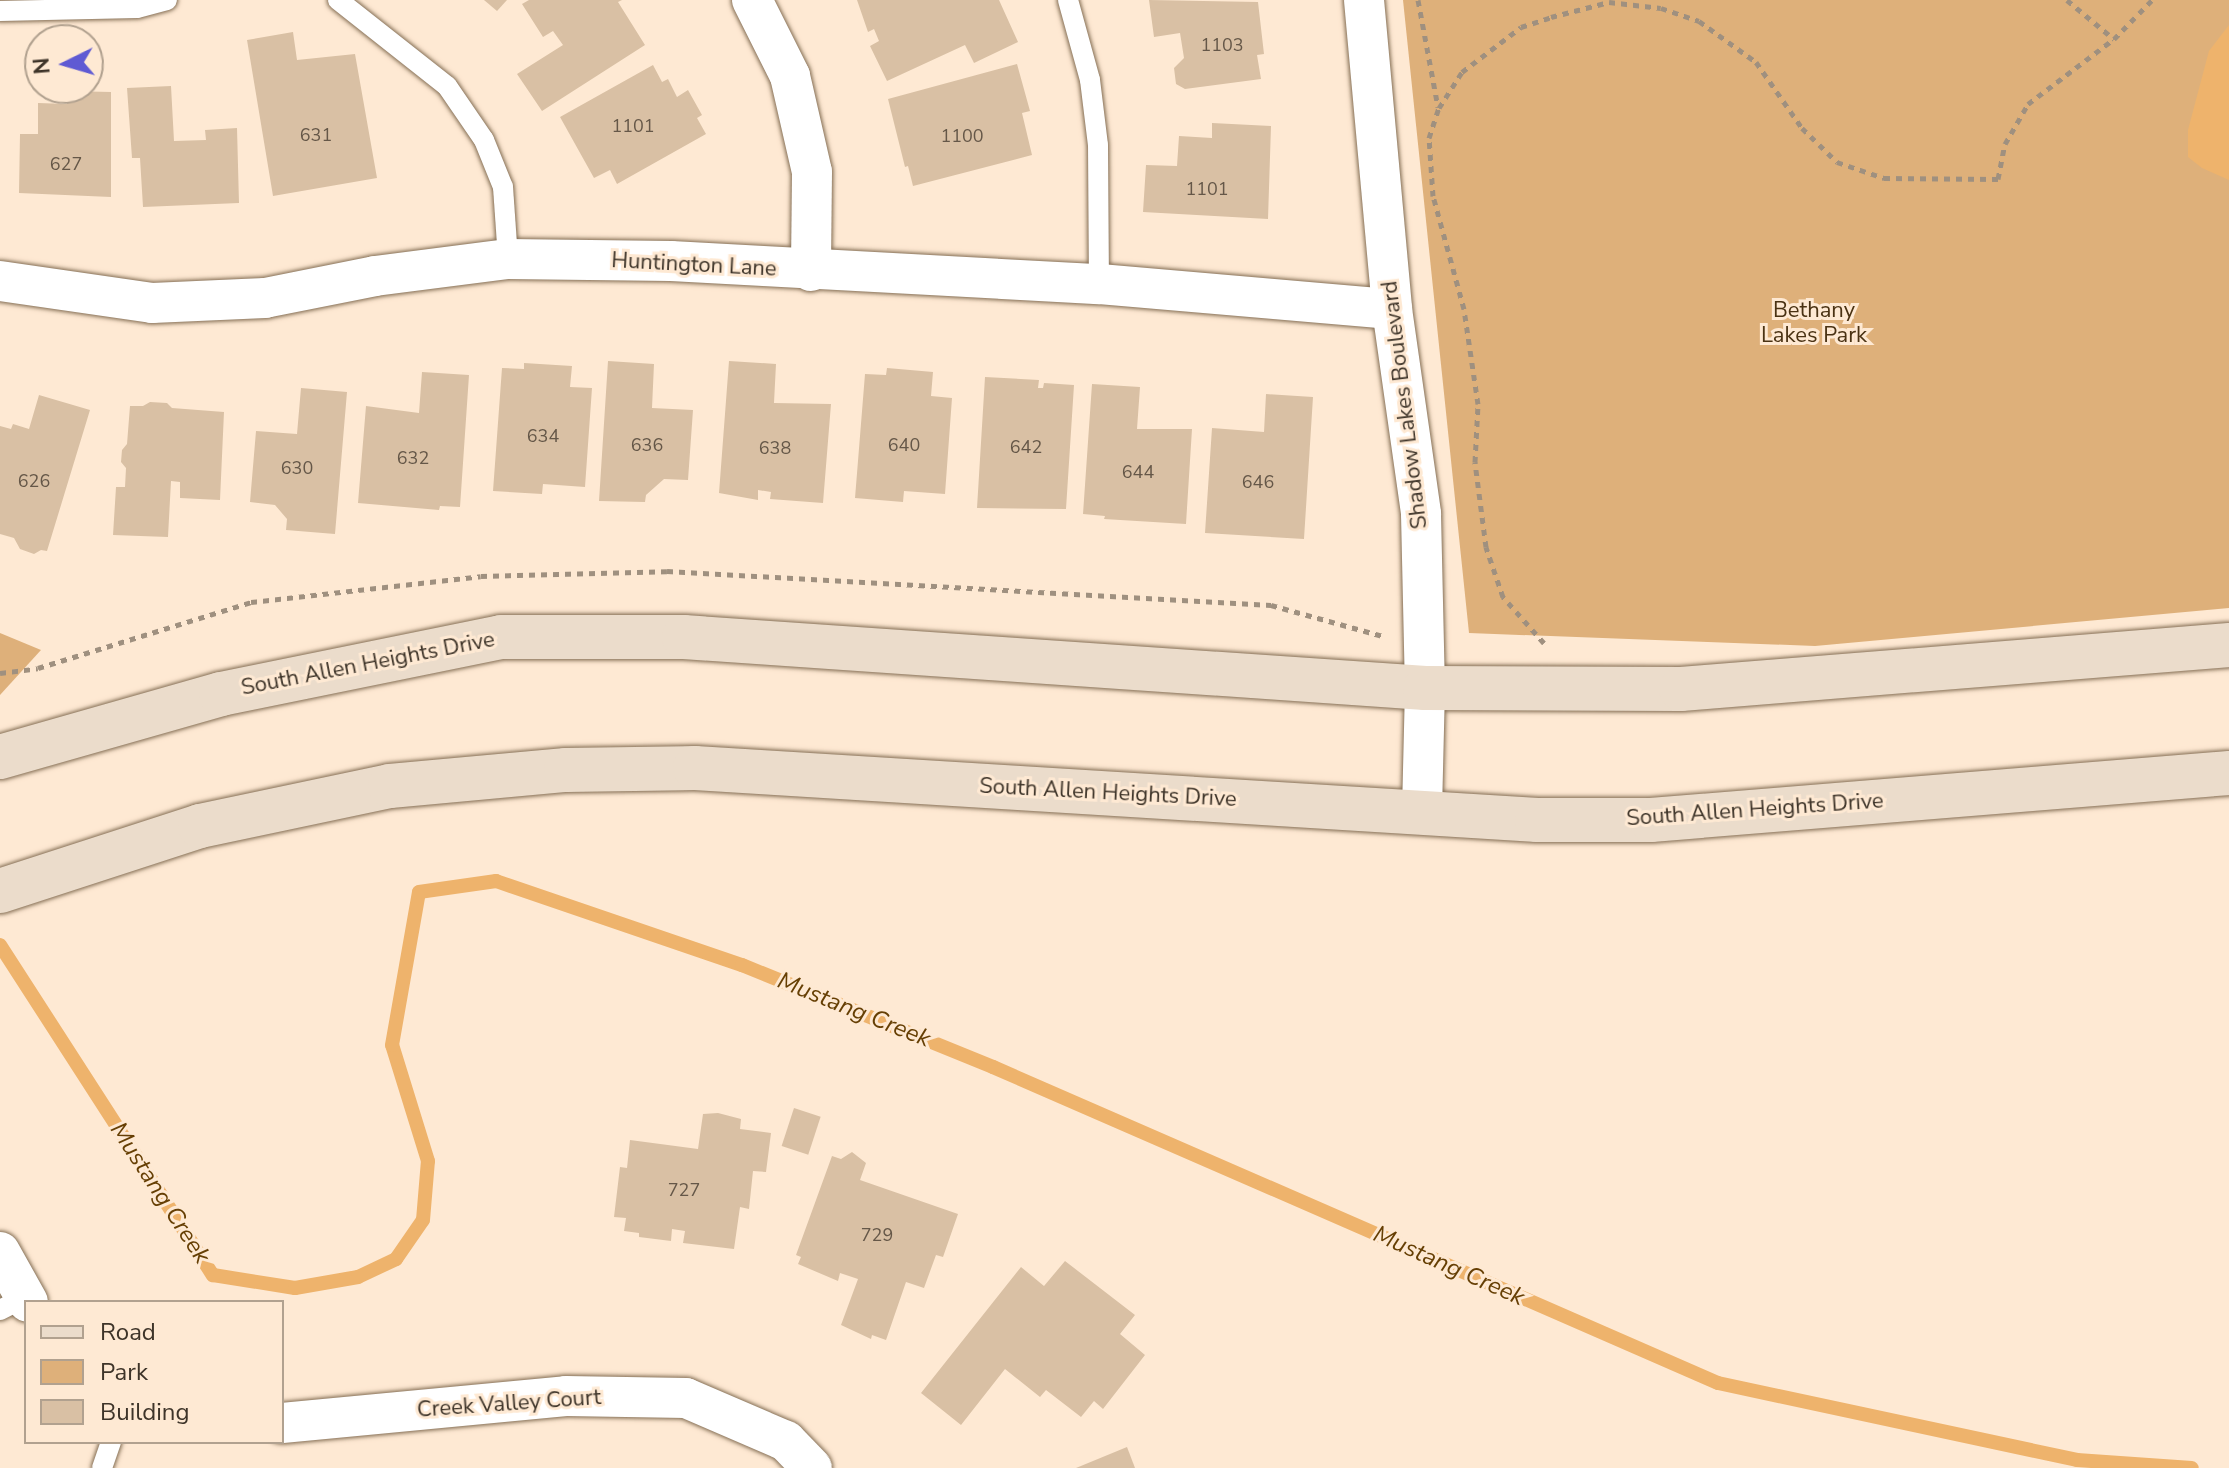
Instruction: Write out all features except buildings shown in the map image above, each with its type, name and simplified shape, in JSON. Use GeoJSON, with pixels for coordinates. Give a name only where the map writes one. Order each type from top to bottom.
{"type":"FeatureCollection","features":[{"type":"Feature","properties":{"kind":"main road","name":"South Allen Heights Drive"},"geometry":{"type":"LineString","coordinates":[[0,757],[221,694],[501,637],[684,637],[1425,688],[1681,689],[2229,645]]}},
{"type":"Feature","properties":{"kind":"main road","name":"South Allen Heights Drive"},"geometry":{"type":"LineString","coordinates":[[0,891],[200,826],[390,786],[566,770],[695,768],[1537,820],[1651,820],[2229,773]]}},
{"type":"Feature","properties":{"kind":"street"},"geometry":{"type":"LineString","coordinates":[[752,0],[790,76],[812,172],[811,271]]}},
{"type":"Feature","properties":{"kind":"street","name":"Shadow Lakes Boulevard"},"geometry":{"type":"LineString","coordinates":[[1364,0],[1392,309],[1421,514],[1425,688],[1422,812]]}},
{"type":"Feature","properties":{"kind":"street","name":"Huntington Lane"},"geometry":{"type":"LineString","coordinates":[[0,281],[152,303],[251,299],[375,276],[508,259],[671,261],[811,271],[1099,284],[1392,309]]}},
{"type":"Feature","properties":{"kind":"street"},"geometry":{"type":"LineString","coordinates":[[0,1252],[18,1303]]}},
{"type":"Feature","properties":{"kind":"street","name":"Creek Valley Court"},"geometry":{"type":"LineString","coordinates":[[284,1423],[566,1396],[686,1398],[786,1441],[812,1468]]}},
{"type":"Feature","properties":{"kind":"lane"},"geometry":{"type":"LineString","coordinates":[[0,11],[137,8],[167,0]]}},
{"type":"Feature","properties":{"kind":"lane"},"geometry":{"type":"LineString","coordinates":[[338,0],[447,86],[484,140],[503,187],[508,259]]}},
{"type":"Feature","properties":{"kind":"lane"},"geometry":{"type":"LineString","coordinates":[[1068,0],[1090,80],[1098,145],[1099,284]]}},
{"type":"Feature","properties":{"kind":"lane"},"geometry":{"type":"LineString","coordinates":[[102,1468],[110,1444]]}},
{"type":"Feature","properties":{"kind":"path"},"geometry":{"type":"LineString","coordinates":[[1418,0],[1439,108]]}},
{"type":"Feature","properties":{"kind":"path"},"geometry":{"type":"LineString","coordinates":[[1661,0],[1661,8]]}},
{"type":"Feature","properties":{"kind":"path"},"geometry":{"type":"LineString","coordinates":[[2067,0],[2114,39]]}},
{"type":"Feature","properties":{"kind":"path"},"geometry":{"type":"LineString","coordinates":[[1551,651],[1503,597],[1486,547],[1475,462],[1478,404],[1464,309],[1433,196],[1430,167],[1429,138],[1439,108],[1462,72],[1521,27],[1609,2],[1661,8],[1699,21],[1756,62],[1802,128],[1837,162],[1884,178],[1998,179],[2005,144],[2028,104],[2114,39],[2152,0]]}},
{"type":"Feature","properties":{"kind":"green space","name":"Bethany Lakes Park"},"geometry":{"type":"Polygon","coordinates":[[[1403,0],[2229,0],[2229,608],[1815,646],[1469,633],[1403,0]]]}},
{"type":"Feature","properties":{"kind":"green space"},"geometry":{"type":"Polygon","coordinates":[[[0,633],[41,650],[0,695],[0,633]]]}},
{"type":"Feature","properties":{"kind":"shaded area"},"geometry":{"type":"Polygon","coordinates":[[[2229,25],[2229,180],[2202,168],[2188,157],[2188,130],[2209,51],[2229,25]]]}},
{"type":"Feature","properties":{"kind":"waterway","name":"Mustang Creek"},"geometry":{"type":"LineString","coordinates":[[0,945],[213,1275],[295,1288],[358,1277],[396,1259],[423,1220],[428,1161],[392,1045],[419,892],[496,881],[742,965],[993,1067],[1718,1383],[2077,1460],[2192,1468]]}}]}
